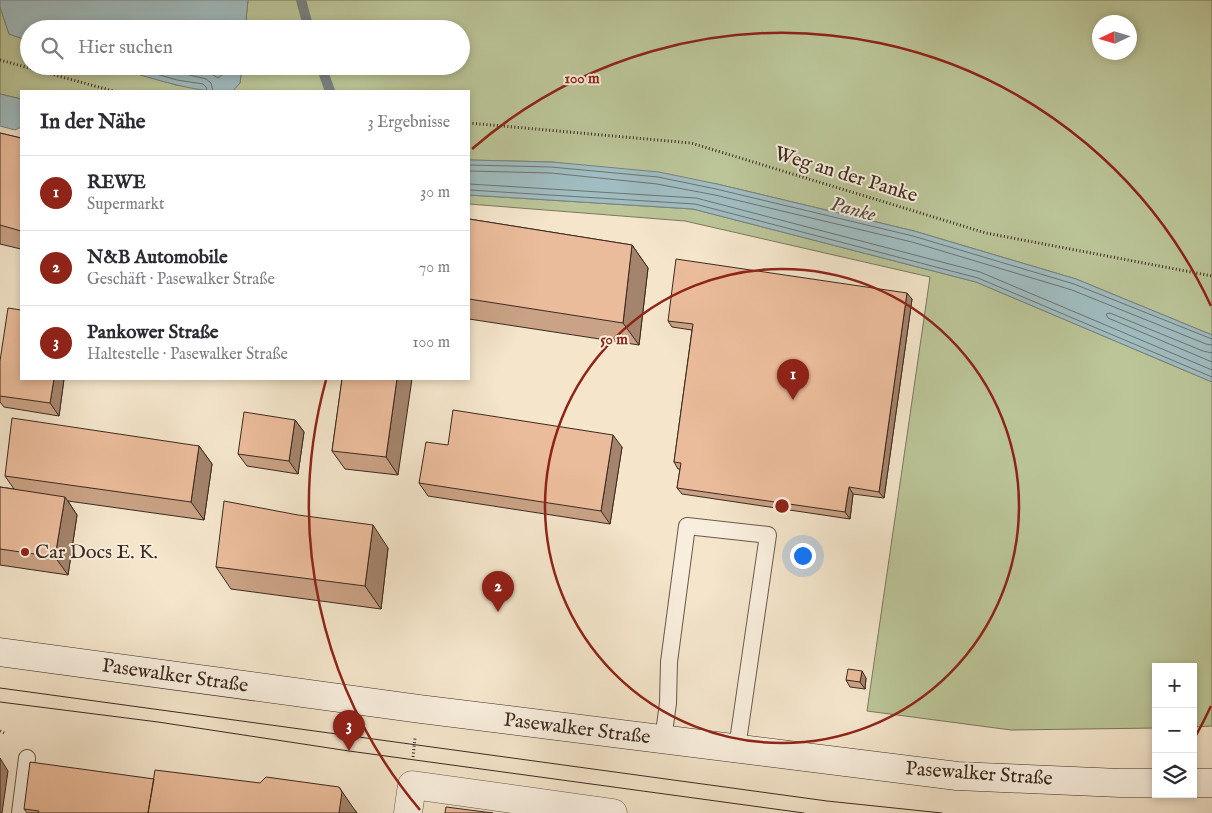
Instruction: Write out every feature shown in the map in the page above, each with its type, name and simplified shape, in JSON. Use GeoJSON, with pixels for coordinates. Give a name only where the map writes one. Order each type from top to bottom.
{"type":"FeatureCollection","features":[{"type":"Feature","properties":{"kind":"main road","name":"Pasewalker Straße"},"geometry":{"type":"LineString","coordinates":[[0,652],[420,709],[957,776],[1152,784]]}},
{"type":"Feature","properties":{"kind":"main road"},"geometry":{"type":"LineString","coordinates":[[408,813],[412,772],[613,813]]}},
{"type":"Feature","properties":{"kind":"main road"},"geometry":{"type":"LineString","coordinates":[[1197,784],[1212,784]]}},
{"type":"Feature","properties":{"kind":"lane"},"geometry":{"type":"LineString","coordinates":[[663,740],[668,703],[669,662],[687,526],[768,535],[737,748]]}},
{"type":"Feature","properties":{"kind":"lane"},"geometry":{"type":"LineString","coordinates":[[20,813],[27,758]]}},
{"type":"Feature","properties":{"kind":"path"},"geometry":{"type":"LineString","coordinates":[[0,60],[20,65]]}},
{"type":"Feature","properties":{"kind":"path"},"geometry":{"type":"LineString","coordinates":[[55,75],[109,90]]}},
{"type":"Feature","properties":{"kind":"path","name":"Weg an der Panke"},"geometry":{"type":"LineString","coordinates":[[470,123],[691,143],[986,234],[1212,276]]}},
{"type":"Feature","properties":{"kind":"path"},"geometry":{"type":"LineString","coordinates":[[412,772],[420,709]]}},
{"type":"Feature","properties":{"kind":"path"},"geometry":{"type":"LineString","coordinates":[[0,731],[4,733]]}},
{"type":"Feature","properties":{"kind":"green space"},"geometry":{"type":"Polygon","coordinates":[[[248,0],[1212,0],[1212,335],[1076,279],[914,231],[717,184],[552,162],[470,160],[470,90],[233,90],[240,83],[241,75],[470,75],[470,20],[246,20],[248,0]]]}},
{"type":"Feature","properties":{"kind":"green space"},"geometry":{"type":"Polygon","coordinates":[[[0,7],[9,34],[20,38],[20,75],[142,75],[176,85],[208,90],[20,90],[20,99],[0,94],[0,7]]]}},
{"type":"Feature","properties":{"kind":"green space"},"geometry":{"type":"Polygon","coordinates":[[[470,195],[693,209],[976,282],[1212,382],[1212,726],[1197,727],[1197,663],[1152,663],[1152,728],[1011,730],[867,711],[930,277],[685,221],[470,204],[470,195]]]}},
{"type":"Feature","properties":{"kind":"water"},"geometry":{"type":"Polygon","coordinates":[[[0,0],[248,0],[246,20],[20,20],[20,38],[9,34],[0,7],[0,0]]]}},
{"type":"Feature","properties":{"kind":"water"},"geometry":{"type":"Polygon","coordinates":[[[141,75],[241,75],[240,83],[234,90],[189,88],[141,75]]]}},
{"type":"Feature","properties":{"kind":"water"},"geometry":{"type":"Polygon","coordinates":[[[0,94],[20,99],[20,128],[15,130],[0,126],[0,94]]]}},
{"type":"Feature","properties":{"kind":"water"},"geometry":{"type":"Polygon","coordinates":[[[470,160],[552,162],[659,172],[914,231],[1076,279],[1212,335],[1212,382],[976,282],[693,209],[470,195],[470,160]]]}},
{"type":"Feature","properties":{"kind":"building"},"geometry":{"type":"Polygon","coordinates":[[[0,133],[20,138],[20,231],[0,225],[0,133]]]}},
{"type":"Feature","properties":{"kind":"building"},"geometry":{"type":"Polygon","coordinates":[[[470,219],[632,245],[623,323],[470,299],[470,219]]]}},
{"type":"Feature","properties":{"kind":"building"},"geometry":{"type":"Polygon","coordinates":[[[676,259],[907,293],[879,492],[849,487],[845,512],[677,488],[681,463],[674,462],[693,324],[668,321],[676,259]]]}},
{"type":"Feature","properties":{"kind":"building"},"geometry":{"type":"Polygon","coordinates":[[[8,308],[20,310],[20,380],[54,380],[50,403],[0,396],[0,361],[8,308]]]}},
{"type":"Feature","properties":{"kind":"building"},"geometry":{"type":"Polygon","coordinates":[[[342,380],[397,380],[386,457],[332,451],[342,380]]]}},
{"type":"Feature","properties":{"kind":"building"},"geometry":{"type":"Polygon","coordinates":[[[453,410],[613,435],[601,511],[419,483],[426,442],[448,445],[453,410]]]}},
{"type":"Feature","properties":{"kind":"building"},"geometry":{"type":"Polygon","coordinates":[[[244,412],[295,420],[289,461],[238,454],[244,412]]]}},
{"type":"Feature","properties":{"kind":"building"},"geometry":{"type":"Polygon","coordinates":[[[12,418],[199,446],[191,502],[5,476],[12,418]]]}},
{"type":"Feature","properties":{"kind":"building"},"geometry":{"type":"Polygon","coordinates":[[[0,487],[65,497],[55,557],[0,549],[0,487]]]}},
{"type":"Feature","properties":{"kind":"building"},"geometry":{"type":"Polygon","coordinates":[[[224,501],[298,515],[373,525],[365,586],[216,567],[224,501]]]}},
{"type":"Feature","properties":{"kind":"building"},"geometry":{"type":"Polygon","coordinates":[[[848,669],[862,671],[860,682],[846,680],[848,669]]]}},
{"type":"Feature","properties":{"kind":"building"},"geometry":{"type":"Polygon","coordinates":[[[30,762],[154,779],[148,813],[38,813],[39,811],[24,809],[30,762]]]}},
{"type":"Feature","properties":{"kind":"building"},"geometry":{"type":"Polygon","coordinates":[[[155,770],[260,783],[266,777],[339,787],[342,792],[339,813],[148,813],[155,770]]]}},
{"type":"Feature","properties":{"kind":"building"},"geometry":{"type":"Polygon","coordinates":[[[446,807],[493,813],[445,813],[446,807]]]}},
{"type":"Feature","properties":{"kind":"waterway"},"geometry":{"type":"LineString","coordinates":[[301,0],[307,20]]}},
{"type":"Feature","properties":{"kind":"waterway"},"geometry":{"type":"LineString","coordinates":[[324,75],[330,90]]}},
{"type":"Feature","properties":{"kind":"tram line"},"geometry":{"type":"LineString","coordinates":[[0,688],[827,801],[942,813]]}},
{"type":"Feature","properties":{"kind":"tram line"},"geometry":{"type":"LineString","coordinates":[[0,702],[158,722],[349,751],[804,813]]}},
{"type":"Feature","properties":{"kind":"place","name":"REWE"},"geometry":{"type":"Point","coordinates":[793,400]}},
{"type":"Feature","properties":{"kind":"place","name":"Car Docs E. K."},"geometry":{"type":"Point","coordinates":[25,552]}},
{"type":"Feature","properties":{"kind":"place","name":"N&B Automobile"},"geometry":{"type":"Point","coordinates":[498,612]}},
{"type":"Feature","properties":{"kind":"place","name":"Pankower Straße"},"geometry":{"type":"Point","coordinates":[349,751]}},
{"type":"Feature","properties":{"kind":"water label","name":"Panke"},"geometry":{"type":"Point","coordinates":[853,210]}}]}
